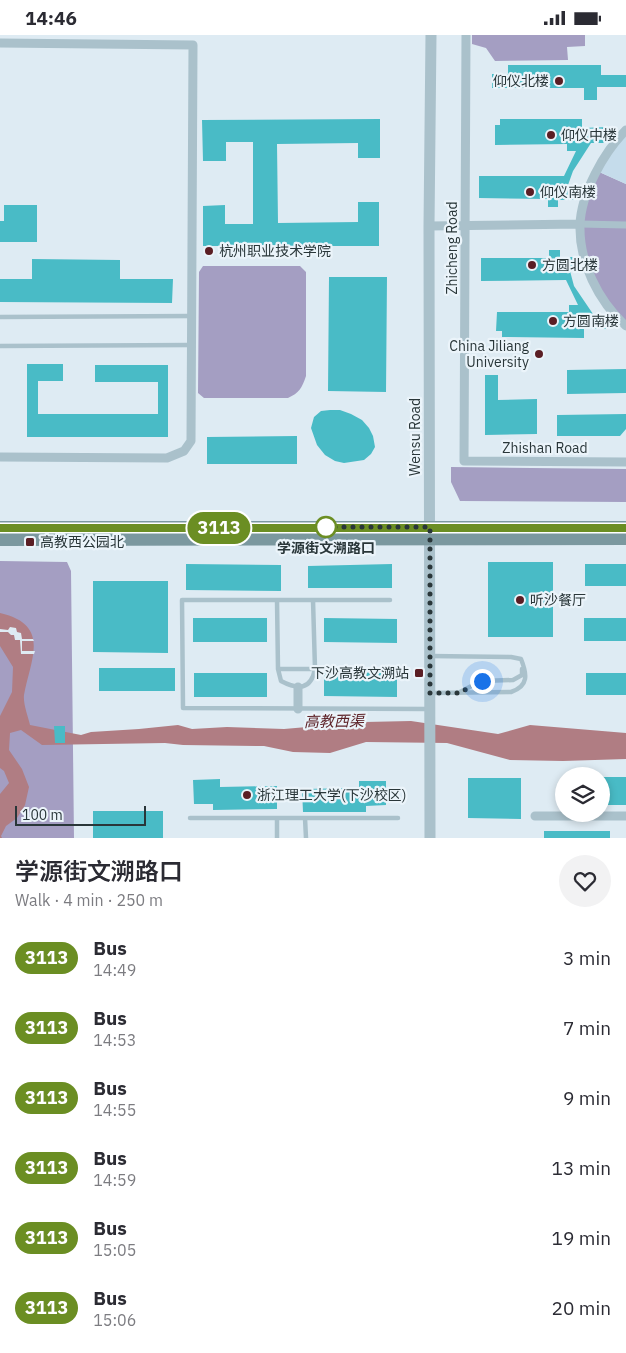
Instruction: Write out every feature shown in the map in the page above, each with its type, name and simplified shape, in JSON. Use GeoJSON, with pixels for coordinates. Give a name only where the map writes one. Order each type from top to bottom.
{"type":"FeatureCollection","features":[{"type":"Feature","properties":{"kind":"main road"},"geometry":{"type":"LineString","coordinates":[[0,528],[430,533],[626,539]]}},
{"type":"Feature","properties":{"kind":"main road"},"geometry":{"type":"LineString","coordinates":[[0,539],[430,533],[626,528]]}},
{"type":"Feature","properties":{"kind":"street","name":"Wensu Road"},"geometry":{"type":"LineString","coordinates":[[430,838],[429,226],[431,35]]}},
{"type":"Feature","properties":{"kind":"street","name":"Zhicheng Road"},"geometry":{"type":"LineString","coordinates":[[464,461],[466,35]]}},
{"type":"Feature","properties":{"kind":"street"},"geometry":{"type":"LineString","coordinates":[[0,43],[193,45],[191,441],[184,451],[166,458],[0,457]]}},
{"type":"Feature","properties":{"kind":"street"},"geometry":{"type":"LineString","coordinates":[[626,130],[614,142],[597,171],[585,199],[580,225],[584,259],[599,295],[626,326]]}},
{"type":"Feature","properties":{"kind":"street"},"geometry":{"type":"LineString","coordinates":[[429,226],[626,225]]}},
{"type":"Feature","properties":{"kind":"street","name":"Zhishan Road"},"geometry":{"type":"LineString","coordinates":[[464,461],[626,462]]}},
{"type":"Feature","properties":{"kind":"street"},"geometry":{"type":"LineString","coordinates":[[298,687],[298,709]]}},
{"type":"Feature","properties":{"kind":"street"},"geometry":{"type":"LineString","coordinates":[[535,816],[626,816]]}},
{"type":"Feature","properties":{"kind":"lane"},"geometry":{"type":"LineString","coordinates":[[0,317],[192,316]]}},
{"type":"Feature","properties":{"kind":"lane"},"geometry":{"type":"LineString","coordinates":[[0,346],[192,345]]}},
{"type":"Feature","properties":{"kind":"lane"},"geometry":{"type":"LineString","coordinates":[[390,600],[182,600],[183,708],[430,709]]}},
{"type":"Feature","properties":{"kind":"lane"},"geometry":{"type":"LineString","coordinates":[[277,600],[278,669],[281,681],[298,687],[308,684],[313,678],[315,669],[313,600]]}},
{"type":"Feature","properties":{"kind":"lane"},"geometry":{"type":"LineString","coordinates":[[430,656],[511,657],[521,659],[525,676],[524,683],[520,689],[511,692],[430,693]]}},
{"type":"Feature","properties":{"kind":"lane"},"geometry":{"type":"LineString","coordinates":[[459,693],[482,681],[513,680],[522,675],[523,665]]}},
{"type":"Feature","properties":{"kind":"lane"},"geometry":{"type":"LineString","coordinates":[[278,669],[315,669]]}},
{"type":"Feature","properties":{"kind":"lane"},"geometry":{"type":"LineString","coordinates":[[190,818],[398,818]]}},
{"type":"Feature","properties":{"kind":"lane"},"geometry":{"type":"LineString","coordinates":[[277,818],[277,838]]}},
{"type":"Feature","properties":{"kind":"lane"},"geometry":{"type":"LineString","coordinates":[[305,818],[306,838]]}},
{"type":"Feature","properties":{"kind":"shaded area"},"geometry":{"type":"Polygon","coordinates":[[[472,35],[585,35],[585,46],[567,47],[568,60],[495,61],[486,48],[472,44],[472,35]]]}},
{"type":"Feature","properties":{"kind":"shaded area"},"geometry":{"type":"Polygon","coordinates":[[[626,130],[626,184],[597,171],[626,130]]]}},
{"type":"Feature","properties":{"kind":"shaded area"},"geometry":{"type":"Polygon","coordinates":[[[597,171],[626,184],[626,326],[599,295],[584,259],[580,225],[597,171]]]}},
{"type":"Feature","properties":{"kind":"shaded area"},"geometry":{"type":"Polygon","coordinates":[[[203,266],[300,266],[306,272],[306,376],[295,394],[288,398],[204,398],[198,393],[199,272],[203,266]]]}},
{"type":"Feature","properties":{"kind":"shaded area"},"geometry":{"type":"Polygon","coordinates":[[[451,467],[626,469],[626,502],[460,501],[451,482],[451,467]]]}},
{"type":"Feature","properties":{"kind":"shaded area"},"geometry":{"type":"Polygon","coordinates":[[[0,561],[67,562],[71,571],[74,838],[0,838],[0,561]]]}},
{"type":"Feature","properties":{"kind":"shaded area"},"geometry":{"type":"Polygon","coordinates":[[[0,613],[16,619],[27,626],[32,635],[34,645],[33,657],[24,695],[30,725],[81,735],[91,732],[178,725],[192,729],[227,727],[284,729],[346,726],[365,722],[411,721],[498,734],[530,725],[626,733],[626,759],[510,760],[447,743],[366,742],[330,753],[293,752],[264,746],[165,743],[42,745],[21,730],[10,733],[9,750],[22,769],[29,787],[25,805],[17,818],[6,826],[1,836],[2,838],[0,838],[0,794],[9,783],[4,771],[0,768],[0,716],[12,692],[13,667],[0,646],[0,613]]]}},
{"type":"Feature","properties":{"kind":"pier"},"geometry":{"type":"Polygon","coordinates":[[[10,627],[16,628],[17,632],[21,633],[22,639],[33,639],[34,641],[22,641],[22,651],[35,651],[34,654],[21,654],[20,640],[15,640],[14,635],[8,632],[0,632],[0,629],[8,630],[10,627]]]}},
{"type":"Feature","properties":{"kind":"building","name":"仰仪北楼"},"geometry":{"type":"Polygon","coordinates":[[[508,65],[601,65],[601,75],[626,75],[626,87],[597,87],[597,100],[584,100],[584,88],[492,88],[492,74],[508,74],[508,65]]]}},
{"type":"Feature","properties":{"kind":"building"},"geometry":{"type":"Polygon","coordinates":[[[380,119],[380,158],[358,158],[358,143],[277,144],[278,223],[358,222],[358,202],[379,202],[379,246],[203,246],[203,206],[225,205],[225,224],[253,224],[253,142],[226,142],[226,161],[203,161],[202,120],[380,119]]]}},
{"type":"Feature","properties":{"kind":"building"},"geometry":{"type":"Polygon","coordinates":[[[500,119],[582,119],[582,128],[608,127],[607,143],[591,143],[573,171],[568,185],[581,185],[578,200],[558,200],[558,207],[548,207],[548,199],[479,198],[479,176],[564,176],[576,151],[567,151],[567,144],[495,145],[495,125],[500,125],[500,119]]]}},
{"type":"Feature","properties":{"kind":"building"},"geometry":{"type":"Polygon","coordinates":[[[4,205],[37,205],[37,242],[0,242],[0,221],[4,221],[4,205]]]}},
{"type":"Feature","properties":{"kind":"building"},"geometry":{"type":"Polygon","coordinates":[[[549,250],[560,250],[560,257],[577,257],[582,271],[570,271],[574,286],[593,314],[606,314],[610,318],[610,329],[584,329],[584,338],[502,337],[502,331],[496,331],[497,312],[569,312],[569,305],[578,305],[566,280],[481,281],[481,258],[549,258],[549,250]]]}},
{"type":"Feature","properties":{"kind":"building"},"geometry":{"type":"Polygon","coordinates":[[[32,259],[120,260],[120,279],[173,279],[172,303],[0,302],[0,279],[32,279],[32,259]]]}},
{"type":"Feature","properties":{"kind":"building"},"geometry":{"type":"Polygon","coordinates":[[[329,277],[387,277],[386,392],[328,391],[329,277]]]}},
{"type":"Feature","properties":{"kind":"building"},"geometry":{"type":"Polygon","coordinates":[[[27,364],[63,364],[63,381],[38,381],[38,414],[158,414],[158,382],[95,382],[95,365],[168,365],[168,437],[27,437],[27,364]]]}},
{"type":"Feature","properties":{"kind":"building"},"geometry":{"type":"Polygon","coordinates":[[[626,369],[626,393],[567,394],[567,370],[626,369]]]}},
{"type":"Feature","properties":{"kind":"building"},"geometry":{"type":"Polygon","coordinates":[[[485,375],[498,375],[498,400],[537,399],[537,434],[485,435],[485,375]]]}},
{"type":"Feature","properties":{"kind":"building"},"geometry":{"type":"Polygon","coordinates":[[[340,410],[351,414],[362,420],[369,428],[375,447],[364,460],[344,463],[335,461],[325,455],[317,445],[311,428],[314,417],[321,411],[340,410]]]}},
{"type":"Feature","properties":{"kind":"building"},"geometry":{"type":"Polygon","coordinates":[[[626,414],[626,429],[620,436],[557,436],[557,415],[626,414]]]}},
{"type":"Feature","properties":{"kind":"building"},"geometry":{"type":"Polygon","coordinates":[[[297,436],[297,464],[207,464],[207,437],[297,436]]]}},
{"type":"Feature","properties":{"kind":"building","name":"听沙餐厅"},"geometry":{"type":"Polygon","coordinates":[[[488,562],[553,562],[553,637],[488,637],[488,562]]]}},
{"type":"Feature","properties":{"kind":"building"},"geometry":{"type":"Polygon","coordinates":[[[186,564],[281,565],[281,591],[186,590],[186,564]]]}},
{"type":"Feature","properties":{"kind":"building"},"geometry":{"type":"Polygon","coordinates":[[[392,564],[392,588],[308,588],[308,566],[392,564]]]}},
{"type":"Feature","properties":{"kind":"building"},"geometry":{"type":"Polygon","coordinates":[[[585,564],[626,564],[626,586],[585,586],[585,564]]]}},
{"type":"Feature","properties":{"kind":"building"},"geometry":{"type":"Polygon","coordinates":[[[93,581],[168,581],[168,653],[93,652],[93,581]]]}},
{"type":"Feature","properties":{"kind":"building"},"geometry":{"type":"Polygon","coordinates":[[[193,618],[267,618],[267,642],[193,642],[193,618]]]}},
{"type":"Feature","properties":{"kind":"building"},"geometry":{"type":"Polygon","coordinates":[[[324,618],[397,619],[397,643],[324,642],[324,618]]]}},
{"type":"Feature","properties":{"kind":"building"},"geometry":{"type":"Polygon","coordinates":[[[584,618],[626,618],[626,641],[584,641],[584,618]]]}},
{"type":"Feature","properties":{"kind":"building"},"geometry":{"type":"Polygon","coordinates":[[[99,668],[175,668],[175,691],[99,691],[99,668]]]}},
{"type":"Feature","properties":{"kind":"building"},"geometry":{"type":"Polygon","coordinates":[[[324,672],[397,673],[397,697],[324,696],[324,672]]]}},
{"type":"Feature","properties":{"kind":"building"},"geometry":{"type":"Polygon","coordinates":[[[194,673],[267,673],[267,697],[194,697],[194,673]]]}},
{"type":"Feature","properties":{"kind":"building"},"geometry":{"type":"Polygon","coordinates":[[[586,673],[626,673],[626,695],[586,695],[586,673]]]}},
{"type":"Feature","properties":{"kind":"building"},"geometry":{"type":"Polygon","coordinates":[[[54,726],[65,726],[65,743],[55,743],[54,726]]]}},
{"type":"Feature","properties":{"kind":"building"},"geometry":{"type":"Polygon","coordinates":[[[610,777],[626,777],[626,805],[610,805],[610,777]]]}},
{"type":"Feature","properties":{"kind":"building"},"geometry":{"type":"Polygon","coordinates":[[[468,778],[521,778],[521,819],[468,818],[468,778]]]}},
{"type":"Feature","properties":{"kind":"building"},"geometry":{"type":"Polygon","coordinates":[[[220,779],[220,787],[277,786],[277,809],[213,810],[213,804],[194,804],[193,780],[220,779]]]}},
{"type":"Feature","properties":{"kind":"building"},"geometry":{"type":"Polygon","coordinates":[[[359,781],[386,781],[386,805],[366,806],[366,812],[303,812],[302,789],[359,788],[359,781]]]}},
{"type":"Feature","properties":{"kind":"building"},"geometry":{"type":"Polygon","coordinates":[[[93,811],[163,811],[163,838],[93,838],[93,811]]]}},
{"type":"Feature","properties":{"kind":"building"},"geometry":{"type":"Polygon","coordinates":[[[544,831],[610,831],[610,838],[544,838],[544,831]]]}},
{"type":"Feature","properties":{"kind":"bus line","name":"3113"},"geometry":{"type":"LineString","coordinates":[[0,528],[626,528]]}},
{"type":"Feature","properties":{"kind":"place","name":"仰仪北楼"},"geometry":{"type":"Point","coordinates":[559,81]}},
{"type":"Feature","properties":{"kind":"place","name":"仰仪中楼"},"geometry":{"type":"Point","coordinates":[551,135]}},
{"type":"Feature","properties":{"kind":"place","name":"仰仪南楼"},"geometry":{"type":"Point","coordinates":[530,192]}},
{"type":"Feature","properties":{"kind":"place","name":"杭州职业技术学院"},"geometry":{"type":"Point","coordinates":[209,251]}},
{"type":"Feature","properties":{"kind":"place","name":"方圆北楼"},"geometry":{"type":"Point","coordinates":[532,265]}},
{"type":"Feature","properties":{"kind":"place","name":"方圆南楼"},"geometry":{"type":"Point","coordinates":[553,321]}},
{"type":"Feature","properties":{"kind":"place","name":"China Jiliang University"},"geometry":{"type":"Point","coordinates":[539,354]}},
{"type":"Feature","properties":{"kind":"place","name":"学源街文溯路口"},"geometry":{"type":"Point","coordinates":[326,527]}},
{"type":"Feature","properties":{"kind":"place","name":"高教西公园北"},"geometry":{"type":"Point","coordinates":[30,542]}},
{"type":"Feature","properties":{"kind":"place","name":"听沙餐厅"},"geometry":{"type":"Point","coordinates":[520,600]}},
{"type":"Feature","properties":{"kind":"place","name":"下沙高教文溯站"},"geometry":{"type":"Point","coordinates":[419,673]}},
{"type":"Feature","properties":{"kind":"place","name":"浙江理工大学(下沙校区)"},"geometry":{"type":"Point","coordinates":[247,795]}},
{"type":"Feature","properties":{"kind":"route"},"geometry":{"type":"LineString","coordinates":[[326,527],[430,527],[430,693],[459,693],[482,681]]}},
{"type":"Feature","properties":{"kind":"water label","name":"高教西渠"},"geometry":{"type":"Point","coordinates":[334,721]}}]}
